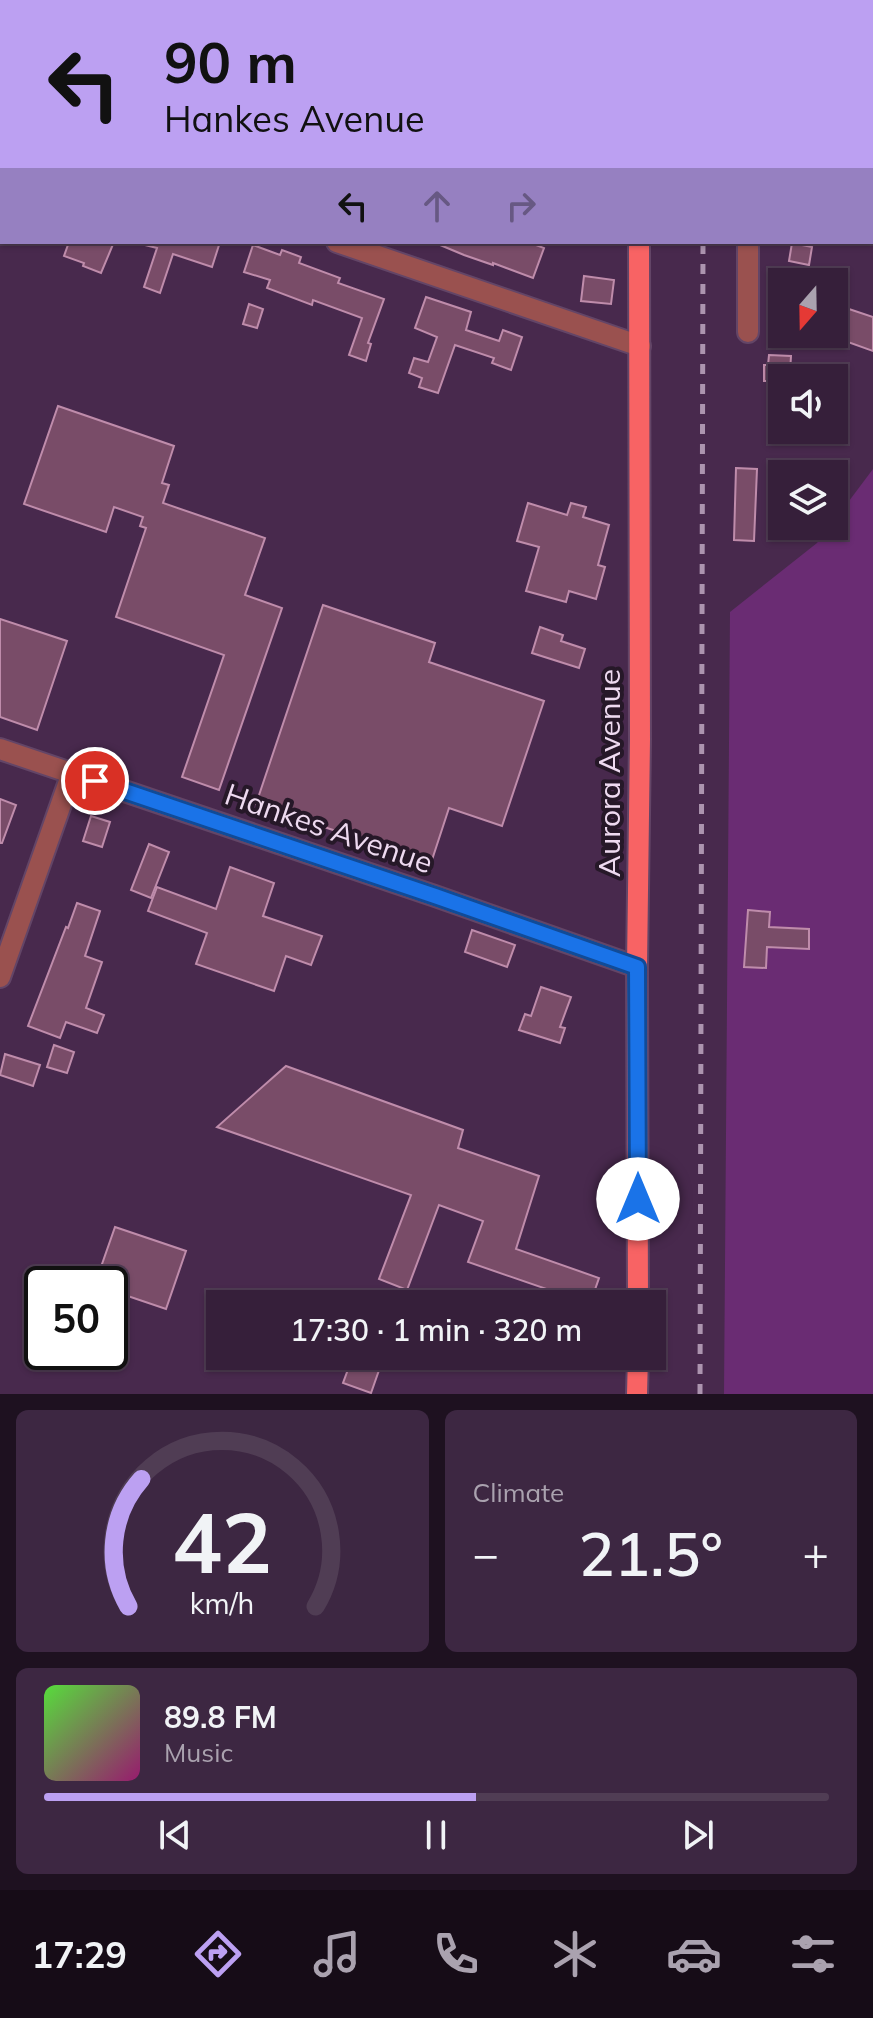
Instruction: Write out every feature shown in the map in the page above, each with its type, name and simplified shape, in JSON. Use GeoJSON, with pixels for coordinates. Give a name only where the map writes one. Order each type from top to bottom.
{"type":"FeatureCollection","features":[{"type":"Feature","properties":{"kind":"main road","name":"Aurora Avenue"},"geometry":{"type":"LineString","coordinates":[[638,1290],[639,244]]}},
{"type":"Feature","properties":{"kind":"main road"},"geometry":{"type":"LineString","coordinates":[[637,1394],[638,1370]]}},
{"type":"Feature","properties":{"kind":"street"},"geometry":{"type":"LineString","coordinates":[[343,244],[640,346]]}},
{"type":"Feature","properties":{"kind":"street"},"geometry":{"type":"LineString","coordinates":[[748,244],[748,332]]}},
{"type":"Feature","properties":{"kind":"street","name":"Hankes Avenue"},"geometry":{"type":"LineString","coordinates":[[0,749],[637,967]]}},
{"type":"Feature","properties":{"kind":"street"},"geometry":{"type":"LineString","coordinates":[[0,977],[72,773]]}},
{"type":"Feature","properties":{"kind":"shaded area"},"geometry":{"type":"Polygon","coordinates":[[[873,469],[873,1394],[724,1394],[730,612],[819,540],[848,540],[848,502],[873,469]]]}},
{"type":"Feature","properties":{"kind":"building"},"geometry":{"type":"Polygon","coordinates":[[[68,244],[113,244],[101,273],[64,256],[68,244]]]}},
{"type":"Feature","properties":{"kind":"building"},"geometry":{"type":"Polygon","coordinates":[[[219,244],[212,267],[173,254],[160,293],[144,287],[157,248],[145,245],[219,244]]]}},
{"type":"Feature","properties":{"kind":"building"},"geometry":{"type":"Polygon","coordinates":[[[438,244],[533,244],[544,248],[533,278],[438,244]]]}},
{"type":"Feature","properties":{"kind":"building"},"geometry":{"type":"Polygon","coordinates":[[[792,244],[812,247],[809,265],[789,261],[792,244]]]}},
{"type":"Feature","properties":{"kind":"building"},"geometry":{"type":"Polygon","coordinates":[[[253,245],[280,255],[282,250],[301,257],[299,263],[340,278],[338,283],[384,299],[368,343],[371,344],[366,361],[349,355],[362,318],[313,300],[312,305],[267,288],[270,280],[244,272],[253,245]]]}},
{"type":"Feature","properties":{"kind":"building"},"geometry":{"type":"Polygon","coordinates":[[[584,276],[614,280],[611,304],[581,301],[584,276]]]}},
{"type":"Feature","properties":{"kind":"building"},"geometry":{"type":"Polygon","coordinates":[[[426,297],[471,312],[466,330],[499,341],[503,330],[522,337],[511,370],[492,363],[494,358],[455,345],[438,393],[419,387],[422,378],[409,373],[414,358],[428,362],[437,337],[415,328],[426,297]]]}},
{"type":"Feature","properties":{"kind":"building"},"geometry":{"type":"Polygon","coordinates":[[[249,304],[263,309],[257,328],[243,324],[249,304]]]}},
{"type":"Feature","properties":{"kind":"building"},"geometry":{"type":"Polygon","coordinates":[[[848,309],[873,317],[873,351],[848,342],[848,309]]]}},
{"type":"Feature","properties":{"kind":"building"},"geometry":{"type":"Polygon","coordinates":[[[769,355],[791,356],[790,364],[768,364],[769,355]]]}},
{"type":"Feature","properties":{"kind":"building"},"geometry":{"type":"Polygon","coordinates":[[[764,365],[768,365],[768,381],[764,381],[764,365]]]}},
{"type":"Feature","properties":{"kind":"building"},"geometry":{"type":"Polygon","coordinates":[[[58,406],[174,446],[162,483],[169,485],[163,503],[265,538],[245,595],[282,608],[219,790],[182,777],[224,655],[116,617],[146,528],[140,526],[143,517],[114,507],[106,532],[24,504],[58,406]]]}},
{"type":"Feature","properties":{"kind":"building"},"geometry":{"type":"Polygon","coordinates":[[[736,468],[757,469],[754,541],[734,540],[736,468]]]}},
{"type":"Feature","properties":{"kind":"building"},"geometry":{"type":"Polygon","coordinates":[[[528,503],[567,515],[571,503],[586,507],[583,517],[609,525],[598,565],[605,567],[596,599],[569,591],[566,602],[526,591],[539,547],[517,541],[528,503]]]}},
{"type":"Feature","properties":{"kind":"building"},"geometry":{"type":"Polygon","coordinates":[[[323,605],[435,643],[429,662],[544,701],[502,826],[449,808],[431,863],[256,804],[323,605]]]}},
{"type":"Feature","properties":{"kind":"building"},"geometry":{"type":"Polygon","coordinates":[[[0,619],[67,641],[37,730],[0,717],[0,619]]]}},
{"type":"Feature","properties":{"kind":"building"},"geometry":{"type":"Polygon","coordinates":[[[540,627],[563,635],[561,641],[585,649],[579,668],[532,653],[540,627]]]}},
{"type":"Feature","properties":{"kind":"building"},"geometry":{"type":"Polygon","coordinates":[[[0,799],[16,805],[2,843],[0,843],[0,799]]]}},
{"type":"Feature","properties":{"kind":"building"},"geometry":{"type":"Polygon","coordinates":[[[91,816],[110,822],[102,847],[83,841],[91,816]]]}},
{"type":"Feature","properties":{"kind":"building"},"geometry":{"type":"Polygon","coordinates":[[[149,844],[169,852],[151,898],[131,890],[149,844]]]}},
{"type":"Feature","properties":{"kind":"building"},"geometry":{"type":"Polygon","coordinates":[[[230,867],[274,883],[263,916],[322,936],[311,965],[286,956],[274,991],[196,964],[207,933],[148,911],[157,887],[216,909],[230,867]]]}},
{"type":"Feature","properties":{"kind":"building"},"geometry":{"type":"Polygon","coordinates":[[[77,903],[100,911],[85,956],[102,962],[86,1008],[104,1015],[97,1033],[66,1022],[60,1038],[28,1026],[77,903]]]}},
{"type":"Feature","properties":{"kind":"building"},"geometry":{"type":"Polygon","coordinates":[[[748,910],[770,912],[769,927],[809,929],[809,949],[767,947],[766,968],[744,967],[748,910]]]}},
{"type":"Feature","properties":{"kind":"building"},"geometry":{"type":"Polygon","coordinates":[[[472,930],[515,945],[507,967],[465,952],[472,930]]]}},
{"type":"Feature","properties":{"kind":"building"},"geometry":{"type":"Polygon","coordinates":[[[541,987],[571,997],[560,1027],[565,1028],[560,1043],[519,1030],[525,1014],[531,1016],[541,987]]]}},
{"type":"Feature","properties":{"kind":"building"},"geometry":{"type":"Polygon","coordinates":[[[54,1045],[74,1052],[67,1073],[47,1067],[54,1045]]]}},
{"type":"Feature","properties":{"kind":"building"},"geometry":{"type":"Polygon","coordinates":[[[5,1054],[40,1065],[33,1086],[0,1075],[5,1054]]]}},
{"type":"Feature","properties":{"kind":"building"},"geometry":{"type":"Polygon","coordinates":[[[286,1066],[463,1130],[458,1148],[539,1176],[516,1249],[599,1278],[595,1290],[549,1290],[468,1262],[483,1221],[439,1205],[407,1290],[379,1279],[411,1195],[217,1127],[286,1066]]]}},
{"type":"Feature","properties":{"kind":"building"},"geometry":{"type":"Polygon","coordinates":[[[115,1227],[186,1251],[166,1309],[128,1296],[128,1266],[101,1266],[115,1227]]]}},
{"type":"Feature","properties":{"kind":"building"},"geometry":{"type":"Polygon","coordinates":[[[348,1370],[379,1370],[371,1393],[343,1383],[348,1370]]]}},
{"type":"Feature","properties":{"kind":"railway"},"geometry":{"type":"LineString","coordinates":[[700,1394],[703,244]]}},
{"type":"Feature","properties":{"kind":"route"},"geometry":{"type":"LineString","coordinates":[[95,781],[637,967],[638,1199]]}}]}
